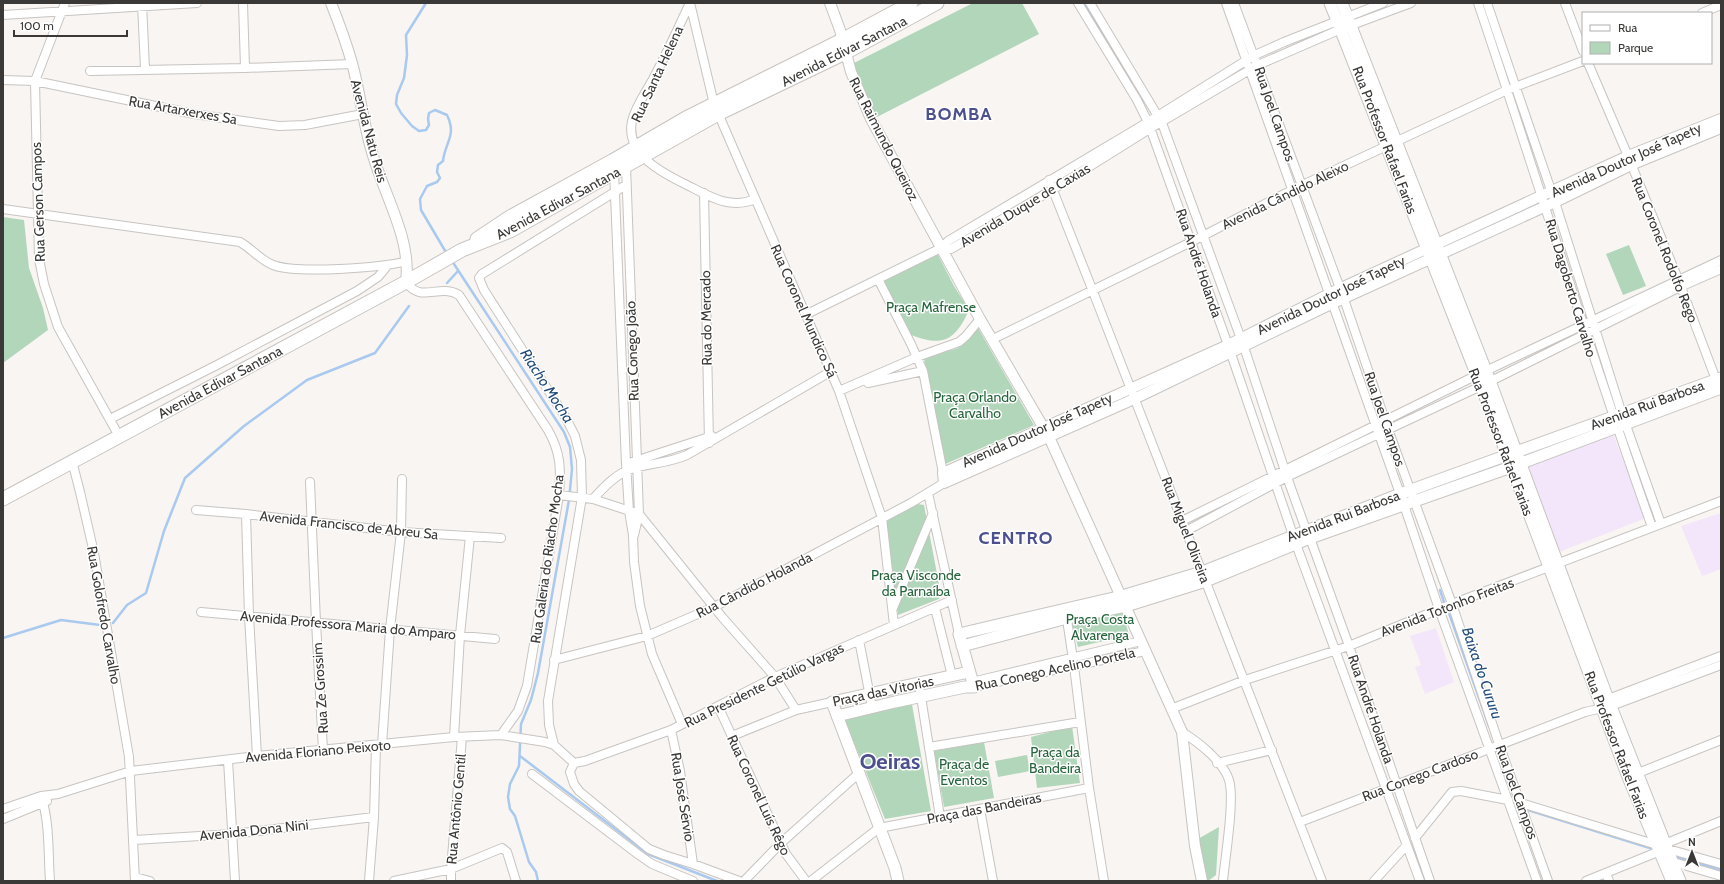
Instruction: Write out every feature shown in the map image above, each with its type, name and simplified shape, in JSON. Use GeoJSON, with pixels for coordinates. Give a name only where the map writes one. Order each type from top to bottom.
{"type":"FeatureCollection","features":[{"type":"Feature","properties":{"kind":"highway","name":"Avenida Edivar Santana"},"geometry":{"type":"LineString","coordinates":[[3,498],[406,282],[460,251],[510,217],[613,167],[639,151],[911,3]]}},
{"type":"Feature","properties":{"kind":"highway","name":"Avenida Edivar Santana"},"geometry":{"type":"LineString","coordinates":[[716,109],[845,54],[937,3]]}},
{"type":"Feature","properties":{"kind":"highway","name":"Avenida Edivar Santana"},"geometry":{"type":"LineString","coordinates":[[613,167],[626,166],[639,151]]}},
{"type":"Feature","properties":{"kind":"main road","name":"Rua Professor Rafael Farias"},"geometry":{"type":"LineString","coordinates":[[1330,3],[1344,23],[1483,379],[1632,775],[1664,852],[1680,881]]}},
{"type":"Feature","properties":{"kind":"main road","name":"Rua Professor Rafael Farias"},"geometry":{"type":"LineString","coordinates":[[1342,3],[1344,23]]}},
{"type":"Feature","properties":{"kind":"main road","name":"Avenida Rui Barbosa"},"geometry":{"type":"LineString","coordinates":[[959,634],[1066,614],[1124,601],[1204,577],[1405,493],[1513,459],[1720,386]]}},
{"type":"Feature","properties":{"kind":"main road","name":"Avenida Rui Barbosa"},"geometry":{"type":"LineString","coordinates":[[1308,534],[1409,503],[1513,459]]}},
{"type":"Feature","properties":{"kind":"main road","name":"Avenida Rui Barbosa"},"geometry":{"type":"LineString","coordinates":[[962,646],[1066,614]]}},
{"type":"Feature","properties":{"kind":"main road"},"geometry":{"type":"LineString","coordinates":[[959,634],[970,682]]}},
{"type":"Feature","properties":{"kind":"main road","name":"Praça das Vitorias"},"geometry":{"type":"LineString","coordinates":[[832,702],[952,676],[970,682]]}},
{"type":"Feature","properties":{"kind":"main road","name":"Rua Conego Acelino Portela"},"geometry":{"type":"LineString","coordinates":[[837,716],[921,697],[970,682]]}},
{"type":"Feature","properties":{"kind":"main road"},"geometry":{"type":"LineString","coordinates":[[832,702],[898,881]]}},
{"type":"Feature","properties":{"kind":"main road","name":"Rua Professor Rafael Farias"},"geometry":{"type":"LineString","coordinates":[[1664,852],[1672,881]]}},
{"type":"Feature","properties":{"kind":"street","name":"Rua Gerson Campos"},"geometry":{"type":"LineString","coordinates":[[65,3],[35,81],[37,213],[40,265],[53,314],[64,339],[119,436]]}},
{"type":"Feature","properties":{"kind":"street"},"geometry":{"type":"LineString","coordinates":[[3,15],[62,12],[142,5],[196,3]]}},
{"type":"Feature","properties":{"kind":"street"},"geometry":{"type":"LineString","coordinates":[[243,3],[245,68]]}},
{"type":"Feature","properties":{"kind":"street","name":"Avenida Natu Reis"},"geometry":{"type":"LineString","coordinates":[[331,3],[342,29],[352,64],[374,159],[401,233],[408,261],[406,282]]}},
{"type":"Feature","properties":{"kind":"street","name":"Rua Coronel Mundico Sá"},"geometry":{"type":"LineString","coordinates":[[690,3],[716,109],[839,392],[882,518],[894,625]]}},
{"type":"Feature","properties":{"kind":"street","name":"Rua Santa Helena"},"geometry":{"type":"LineString","coordinates":[[639,151],[632,137],[632,119],[690,3]]}},
{"type":"Feature","properties":{"kind":"street","name":"Rua Raimundo Queiroz"},"geometry":{"type":"LineString","coordinates":[[830,3],[840,30],[845,54],[851,72],[871,119],[980,319],[1046,432],[1124,601],[1182,732],[1187,764],[1195,846],[1202,881]]}},
{"type":"Feature","properties":{"kind":"street","name":"Rua André Holanda"},"geometry":{"type":"LineString","coordinates":[[1078,3],[1137,100],[1150,125],[1229,349],[1294,540],[1336,650],[1420,881]]}},
{"type":"Feature","properties":{"kind":"street","name":"Rua André Holanda"},"geometry":{"type":"LineString","coordinates":[[1090,3],[1160,119],[1242,342],[1286,474],[1349,646],[1430,881]]}},
{"type":"Feature","properties":{"kind":"street","name":"Rua Joel Campos"},"geometry":{"type":"LineString","coordinates":[[1226,3],[1376,430],[1405,493],[1452,604],[1499,744],[1548,881]]}},
{"type":"Feature","properties":{"kind":"street","name":"Rua Joel Campos"},"geometry":{"type":"LineString","coordinates":[[1234,3],[1255,55],[1301,186],[1344,299],[1387,425],[1405,493]]}},
{"type":"Feature","properties":{"kind":"street","name":"Avenida Duque de Caxias"},"geometry":{"type":"LineString","coordinates":[[941,248],[951,249],[1052,190],[1150,125],[1250,69],[1383,3]]}},
{"type":"Feature","properties":{"kind":"street","name":"Avenida Duque de Caxias"},"geometry":{"type":"LineString","coordinates":[[1160,119],[1255,55],[1344,23],[1411,3]]}},
{"type":"Feature","properties":{"kind":"street","name":"Rua Dagoberto Carvalho"},"geometry":{"type":"LineString","coordinates":[[1478,3],[1511,89],[1594,329],[1619,421],[1652,527]]}},
{"type":"Feature","properties":{"kind":"street","name":"Rua Dagoberto Carvalho"},"geometry":{"type":"LineString","coordinates":[[1487,3],[1511,89]]}},
{"type":"Feature","properties":{"kind":"street"},"geometry":{"type":"LineString","coordinates":[[1564,3],[1582,48]]}},
{"type":"Feature","properties":{"kind":"street"},"geometry":{"type":"LineString","coordinates":[[142,5],[145,69]]}},
{"type":"Feature","properties":{"kind":"street"},"geometry":{"type":"LineString","coordinates":[[1704,12],[1721,5]]}},
{"type":"Feature","properties":{"kind":"street","name":"Avenida Cândido Aleixo"},"geometry":{"type":"LineString","coordinates":[[993,340],[1292,190],[1511,89],[1582,61]]}},
{"type":"Feature","properties":{"kind":"street"},"geometry":{"type":"LineString","coordinates":[[90,71],[352,64]]}},
{"type":"Feature","properties":{"kind":"street","name":"Rua Coronel Rodolfo Rego"},"geometry":{"type":"LineString","coordinates":[[1588,64],[1630,160],[1720,386]]}},
{"type":"Feature","properties":{"kind":"street","name":"Rua Artarxerxes Sa"},"geometry":{"type":"LineString","coordinates":[[3,80],[35,81],[194,114],[279,126],[305,125],[363,114]]}},
{"type":"Feature","properties":{"kind":"street","name":"Avenida Doutor José Tapety"},"geometry":{"type":"LineString","coordinates":[[1330,299],[1344,299],[1434,252],[1721,119]]}},
{"type":"Feature","properties":{"kind":"street","name":"Avenida Duque de Caxias"},"geometry":{"type":"LineString","coordinates":[[941,248],[948,241],[1048,180],[1150,125]]}},
{"type":"Feature","properties":{"kind":"street","name":"Avenida Doutor José Tapety"},"geometry":{"type":"LineString","coordinates":[[1630,160],[1721,128]]}},
{"type":"Feature","properties":{"kind":"street"},"geometry":{"type":"LineString","coordinates":[[639,151],[651,165],[679,181],[723,202],[733,204],[755,200]]}},
{"type":"Feature","properties":{"kind":"street","name":"Rua Conego João"},"geometry":{"type":"LineString","coordinates":[[626,166],[639,514],[634,535]]}},
{"type":"Feature","properties":{"kind":"street","name":"Rua Conego João"},"geometry":{"type":"LineString","coordinates":[[613,167],[626,468],[629,511],[634,535],[636,581],[647,636],[660,674],[682,724]]}},
{"type":"Feature","properties":{"kind":"street","name":"Rua Miguel Oliveira"},"geometry":{"type":"LineString","coordinates":[[1048,180],[1245,680],[1322,881]]}},
{"type":"Feature","properties":{"kind":"street"},"geometry":{"type":"LineString","coordinates":[[615,191],[626,185]]}},
{"type":"Feature","properties":{"kind":"street","name":"Rua Galeria do Riacho Mocha"},"geometry":{"type":"LineString","coordinates":[[554,745],[548,715],[548,693],[581,497],[581,460],[575,436],[566,418],[484,290],[479,278],[482,274],[615,191]]}},
{"type":"Feature","properties":{"kind":"street","name":"Rua do Mercado"},"geometry":{"type":"LineString","coordinates":[[704,193],[708,440]]}},
{"type":"Feature","properties":{"kind":"street","name":"Rua Dagoberto Carvalho"},"geometry":{"type":"LineString","coordinates":[[1549,199],[1583,329],[1661,524]]}},
{"type":"Feature","properties":{"kind":"street"},"geometry":{"type":"LineString","coordinates":[[3,209],[240,242],[264,260],[284,268],[326,268],[388,265],[408,261]]}},
{"type":"Feature","properties":{"kind":"street"},"geometry":{"type":"LineString","coordinates":[[805,314],[941,248]]}},
{"type":"Feature","properties":{"kind":"street","name":"Avenida Doutor José Tapety"},"geometry":{"type":"LineString","coordinates":[[943,473],[1134,399],[1242,342],[1330,299],[1339,289],[1434,252]]}},
{"type":"Feature","properties":{"kind":"street"},"geometry":{"type":"LineString","coordinates":[[1583,329],[1594,329],[1721,260]]}},
{"type":"Feature","properties":{"kind":"street","name":"Avenida Edivar Santana"},"geometry":{"type":"LineString","coordinates":[[110,418],[216,365],[357,291],[378,277],[388,265]]}},
{"type":"Feature","properties":{"kind":"street"},"geometry":{"type":"LineString","coordinates":[[1182,521],[1286,474],[1483,379],[1583,329],[1591,320],[1679,283],[1721,269]]}},
{"type":"Feature","properties":{"kind":"street"},"geometry":{"type":"LineString","coordinates":[[878,279],[923,371],[944,483]]}},
{"type":"Feature","properties":{"kind":"street","name":"Rua Galeria do Riacho Mocha"},"geometry":{"type":"LineString","coordinates":[[406,282],[411,289],[416,292],[452,291],[459,296],[554,440],[558,451],[561,469],[560,495],[527,686],[518,711],[501,735]]}},
{"type":"Feature","properties":{"kind":"street"},"geometry":{"type":"LineString","coordinates":[[620,319],[631,318]]}},
{"type":"Feature","properties":{"kind":"street"},"geometry":{"type":"LineString","coordinates":[[839,392],[917,357],[959,342],[980,319]]}},
{"type":"Feature","properties":{"kind":"street","name":"Avenida Doutor José Tapety"},"geometry":{"type":"LineString","coordinates":[[944,483],[1130,389],[1229,349]]}},
{"type":"Feature","properties":{"kind":"street"},"geometry":{"type":"LineString","coordinates":[[852,386],[923,371]]}},
{"type":"Feature","properties":{"kind":"street"},"geometry":{"type":"LineString","coordinates":[[593,500],[606,485],[626,468],[680,458],[708,440],[830,372]]}},
{"type":"Feature","properties":{"kind":"street","name":"Rua Golofredo Carvalho"},"geometry":{"type":"LineString","coordinates":[[72,461],[94,553],[131,771],[135,879]]}},
{"type":"Feature","properties":{"kind":"street"},"geometry":{"type":"LineString","coordinates":[[369,881],[379,745],[401,532],[402,479]]}},
{"type":"Feature","properties":{"kind":"street"},"geometry":{"type":"LineString","coordinates":[[1186,531],[1273,480]]}},
{"type":"Feature","properties":{"kind":"street","name":"Rua Ze Grossim"},"geometry":{"type":"LineString","coordinates":[[310,482],[316,622],[324,750]]}},
{"type":"Feature","properties":{"kind":"street","name":"Rua Cândido Holanda"},"geometry":{"type":"LineString","coordinates":[[554,660],[647,636],[714,607],[882,518],[944,483]]}},
{"type":"Feature","properties":{"kind":"street"},"geometry":{"type":"LineString","coordinates":[[928,493],[959,634]]}},
{"type":"Feature","properties":{"kind":"street"},"geometry":{"type":"LineString","coordinates":[[560,495],[581,497],[639,514],[714,607],[775,676],[796,710],[732,736]]}},
{"type":"Feature","properties":{"kind":"street","name":"Avenida Totonho Freitas"},"geometry":{"type":"LineString","coordinates":[[1171,709],[1245,680],[1349,646],[1439,609],[1721,501]]}},
{"type":"Feature","properties":{"kind":"street","name":"Rua Joel Campos"},"geometry":{"type":"LineString","coordinates":[[1409,503],[1439,609],[1537,881]]}},
{"type":"Feature","properties":{"kind":"street","name":"Avenida Francisco de Abreu Sa"},"geometry":{"type":"LineString","coordinates":[[196,510],[246,514],[401,532],[501,538]]}},
{"type":"Feature","properties":{"kind":"street"},"geometry":{"type":"LineString","coordinates":[[892,609],[933,513]]}},
{"type":"Feature","properties":{"kind":"street"},"geometry":{"type":"LineString","coordinates":[[246,514],[249,616],[257,756]]}},
{"type":"Feature","properties":{"kind":"street","name":"Rua Antônio Gentil"},"geometry":{"type":"LineString","coordinates":[[451,881],[450,869],[458,737],[460,635],[470,536]]}},
{"type":"Feature","properties":{"kind":"street","name":"Rua Presidente Getúlio Vargas"},"geometry":{"type":"LineString","coordinates":[[574,762],[585,761],[671,730],[775,676],[952,600]]}},
{"type":"Feature","properties":{"kind":"street"},"geometry":{"type":"LineString","coordinates":[[935,608],[952,676]]}},
{"type":"Feature","properties":{"kind":"street","name":"Avenida Professora Maria do Amparo"},"geometry":{"type":"LineString","coordinates":[[201,612],[495,639]]}},
{"type":"Feature","properties":{"kind":"street"},"geometry":{"type":"LineString","coordinates":[[1066,614],[1073,657],[1101,880]]}},
{"type":"Feature","properties":{"kind":"street"},"geometry":{"type":"LineString","coordinates":[[859,640],[872,707]]}},
{"type":"Feature","properties":{"kind":"street","name":"Rua Conego Acelino Portela"},"geometry":{"type":"LineString","coordinates":[[970,682],[1141,641]]}},
{"type":"Feature","properties":{"kind":"street","name":"Rua Conego Acelino Portela"},"geometry":{"type":"LineString","coordinates":[[970,682],[1074,666],[1145,651]]}},
{"type":"Feature","properties":{"kind":"street"},"geometry":{"type":"LineString","coordinates":[[1606,704],[1721,656]]}},
{"type":"Feature","properties":{"kind":"street"},"geometry":{"type":"LineString","coordinates":[[1606,704],[1721,664]]}},
{"type":"Feature","properties":{"kind":"street"},"geometry":{"type":"LineString","coordinates":[[919,684],[940,816]]}},
{"type":"Feature","properties":{"kind":"street","name":"Praça das Vitorias"},"geometry":{"type":"LineString","coordinates":[[796,710],[832,702]]}},
{"type":"Feature","properties":{"kind":"street","name":"Rua Conego Cardoso"},"geometry":{"type":"LineString","coordinates":[[1300,822],[1606,704]]}},
{"type":"Feature","properties":{"kind":"street","name":"Rua Coronel Luís Rêgo"},"geometry":{"type":"LineString","coordinates":[[718,706],[781,843],[792,863],[806,881]]}},
{"type":"Feature","properties":{"kind":"street"},"geometry":{"type":"LineString","coordinates":[[929,747],[1080,722]]}},
{"type":"Feature","properties":{"kind":"street","name":"Rua José Sérvio"},"geometry":{"type":"LineString","coordinates":[[671,730],[679,764],[693,864]]}},
{"type":"Feature","properties":{"kind":"street"},"geometry":{"type":"LineString","coordinates":[[1182,732],[1205,748],[1226,772],[1229,781],[1231,792],[1223,881]]}},
{"type":"Feature","properties":{"kind":"street","name":"Avenida Floriano Peixoto"},"geometry":{"type":"LineString","coordinates":[[3,819],[58,794],[131,771],[257,756],[458,737],[501,735],[545,742],[554,745],[574,762]]}},
{"type":"Feature","properties":{"kind":"street"},"geometry":{"type":"LineString","coordinates":[[1632,775],[1721,740]]}},
{"type":"Feature","properties":{"kind":"street"},"geometry":{"type":"LineString","coordinates":[[1217,763],[1272,750]]}},
{"type":"Feature","properties":{"kind":"street"},"geometry":{"type":"LineString","coordinates":[[228,760],[235,881]]}},
{"type":"Feature","properties":{"kind":"street"},"geometry":{"type":"LineString","coordinates":[[574,762],[570,772],[578,791],[649,849],[739,881]]}},
{"type":"Feature","properties":{"kind":"street"},"geometry":{"type":"LineString","coordinates":[[532,774],[652,864],[693,881]]}},
{"type":"Feature","properties":{"kind":"street"},"geometry":{"type":"LineString","coordinates":[[744,881],[781,843],[858,774]]}},
{"type":"Feature","properties":{"kind":"street","name":"Praça das Bandeiras"},"geometry":{"type":"LineString","coordinates":[[879,828],[1089,788]]}},
{"type":"Feature","properties":{"kind":"street"},"geometry":{"type":"LineString","coordinates":[[1415,838],[1452,792],[1461,791],[1508,800]]}},
{"type":"Feature","properties":{"kind":"street"},"geometry":{"type":"LineString","coordinates":[[42,800],[50,881]]}},
{"type":"Feature","properties":{"kind":"street","name":"Avenida Floriano Peixoto"},"geometry":{"type":"LineString","coordinates":[[3,809],[42,800]]}},
{"type":"Feature","properties":{"kind":"street"},"geometry":{"type":"LineString","coordinates":[[1521,803],[1664,852],[1721,876]]}},
{"type":"Feature","properties":{"kind":"street"},"geometry":{"type":"LineString","coordinates":[[980,809],[993,881]]}},
{"type":"Feature","properties":{"kind":"street"},"geometry":{"type":"LineString","coordinates":[[1515,817],[1526,816]]}},
{"type":"Feature","properties":{"kind":"street","name":"Avenida Dona Nini"},"geometry":{"type":"LineString","coordinates":[[134,840],[233,834],[374,817]]}},
{"type":"Feature","properties":{"kind":"street"},"geometry":{"type":"LineString","coordinates":[[1586,881],[1608,877],[1664,852],[1721,821]]}},
{"type":"Feature","properties":{"kind":"street"},"geometry":{"type":"LineString","coordinates":[[811,881],[879,828]]}},
{"type":"Feature","properties":{"kind":"street"},"geometry":{"type":"LineString","coordinates":[[1374,881],[1406,846]]}},
{"type":"Feature","properties":{"kind":"street"},"geometry":{"type":"LineString","coordinates":[[394,881],[450,869],[504,849],[507,852],[516,881]]}},
{"type":"Feature","properties":{"kind":"street"},"geometry":{"type":"LineString","coordinates":[[1664,852],[1681,852],[1721,864]]}},
{"type":"Feature","properties":{"kind":"street"},"geometry":{"type":"LineString","coordinates":[[671,872],[672,881]]}},
{"type":"Feature","properties":{"kind":"street"},"geometry":{"type":"LineString","coordinates":[[135,879],[150,881]]}},
{"type":"Feature","properties":{"kind":"shaded area"},"geometry":{"type":"Polygon","coordinates":[[[1611,429],[1646,518],[1559,552],[1524,463],[1611,429]]]}},
{"type":"Feature","properties":{"kind":"shaded area"},"geometry":{"type":"Polygon","coordinates":[[[1721,513],[1721,569],[1702,576],[1681,526],[1721,513]]]}},
{"type":"Feature","properties":{"kind":"shaded area"},"geometry":{"type":"Polygon","coordinates":[[[1436,628],[1454,682],[1425,694],[1415,667],[1421,665],[1410,636],[1436,628]]]}},
{"type":"Feature","properties":{"kind":"green space"},"geometry":{"type":"Polygon","coordinates":[[[973,3],[1022,3],[1039,34],[875,118],[850,65],[973,3]]]}},
{"type":"Feature","properties":{"kind":"green space"},"geometry":{"type":"Polygon","coordinates":[[[3,217],[24,220],[29,268],[43,308],[48,330],[3,363],[3,217]]]}},
{"type":"Feature","properties":{"kind":"green space"},"geometry":{"type":"Polygon","coordinates":[[[1629,245],[1646,286],[1623,295],[1606,254],[1629,245]]]}},
{"type":"Feature","properties":{"kind":"green space","name":"Praça Mafrense"},"geometry":{"type":"Polygon","coordinates":[[[934,254],[938,255],[954,286],[969,310],[959,329],[947,339],[940,341],[922,339],[911,335],[884,282],[887,276],[934,254]]]}},
{"type":"Feature","properties":{"kind":"green space","name":"Praça Orlando Carvalho"},"geometry":{"type":"Polygon","coordinates":[[[978,328],[1034,425],[943,465],[924,358],[958,348],[969,339],[978,328]]]}},
{"type":"Feature","properties":{"kind":"green space","name":"Praça Visconde da Parnaíba"},"geometry":{"type":"Polygon","coordinates":[[[911,503],[924,505],[941,595],[939,599],[898,615],[886,515],[911,503]]]}},
{"type":"Feature","properties":{"kind":"green space","name":"Praça Costa Alvarenga"},"geometry":{"type":"Polygon","coordinates":[[[1121,606],[1129,635],[1078,647],[1071,619],[1121,606]]]}},
{"type":"Feature","properties":{"kind":"green space"},"geometry":{"type":"Polygon","coordinates":[[[911,699],[931,811],[885,819],[844,718],[911,699]]]}},
{"type":"Feature","properties":{"kind":"green space","name":"Praça da Bandeira"},"geometry":{"type":"Polygon","coordinates":[[[1072,726],[1080,783],[1037,788],[1031,737],[1072,726]]]}},
{"type":"Feature","properties":{"kind":"green space","name":"Praça de Eventos"},"geometry":{"type":"Polygon","coordinates":[[[984,742],[994,798],[944,807],[934,751],[984,742]]]}},
{"type":"Feature","properties":{"kind":"green space"},"geometry":{"type":"Polygon","coordinates":[[[1027,755],[1030,771],[998,777],[995,761],[1027,755]]]}},
{"type":"Feature","properties":{"kind":"green space"},"geometry":{"type":"Polygon","coordinates":[[[1219,827],[1216,875],[1208,881],[1201,881],[1196,840],[1219,827]]]}},
{"type":"Feature","properties":{"kind":"waterway","name":"Riacho Mocha"},"geometry":{"type":"LineString","coordinates":[[426,3],[406,35],[407,55],[404,78],[397,95],[396,104],[401,113],[412,126],[419,131],[426,130],[429,125],[429,113],[435,110],[447,115],[450,122],[450,139],[443,161],[438,165],[437,172],[440,178],[437,182],[427,186],[420,199],[421,210],[447,254]]}},
{"type":"Feature","properties":{"kind":"waterway","name":"Baixa do Cururu"},"geometry":{"type":"LineString","coordinates":[[1084,3],[1112,47]]}},
{"type":"Feature","properties":{"kind":"waterway","name":"Riacho Mocha"},"geometry":{"type":"LineString","coordinates":[[452,261],[564,432],[570,447],[572,469],[569,500],[538,673],[531,700],[521,724],[519,766],[510,784],[508,797],[510,809],[515,816],[529,862],[536,872],[538,881]]}},
{"type":"Feature","properties":{"kind":"waterway"},"geometry":{"type":"LineString","coordinates":[[447,283],[458,271]]}},
{"type":"Feature","properties":{"kind":"waterway"},"geometry":{"type":"LineString","coordinates":[[113,623],[127,605],[146,593],[164,531],[185,478],[244,426],[307,380],[375,353],[409,306]]}},
{"type":"Feature","properties":{"kind":"waterway","name":"Baixa do Cururu"},"geometry":{"type":"LineString","coordinates":[[1440,590],[1444,602]]}},
{"type":"Feature","properties":{"kind":"waterway","name":"Baixa do Cururu"},"geometry":{"type":"LineString","coordinates":[[1449,613],[1489,726]]}},
{"type":"Feature","properties":{"kind":"waterway"},"geometry":{"type":"LineString","coordinates":[[3,638],[61,620],[100,625]]}},
{"type":"Feature","properties":{"kind":"waterway"},"geometry":{"type":"LineString","coordinates":[[520,756],[648,854],[717,881]]}},
{"type":"Feature","properties":{"kind":"waterway","name":"Baixa do Cururu"},"geometry":{"type":"LineString","coordinates":[[1503,768],[1518,807]]}},
{"type":"Feature","properties":{"kind":"waterway","name":"Baixa do Cururu"},"geometry":{"type":"LineString","coordinates":[[1528,810],[1653,849]]}},
{"type":"Feature","properties":{"kind":"waterway","name":"Baixa do Cururu"},"geometry":{"type":"LineString","coordinates":[[1677,857],[1721,870]]}},
{"type":"Feature","properties":{"kind":"district","name":"BOMBA"},"geometry":{"type":"Point","coordinates":[959,114]}},
{"type":"Feature","properties":{"kind":"district","name":"CENTRO"},"geometry":{"type":"Point","coordinates":[1016,538]}},
{"type":"Feature","properties":{"kind":"district","name":"Oeiras"},"geometry":{"type":"Point","coordinates":[890,761]}}]}
